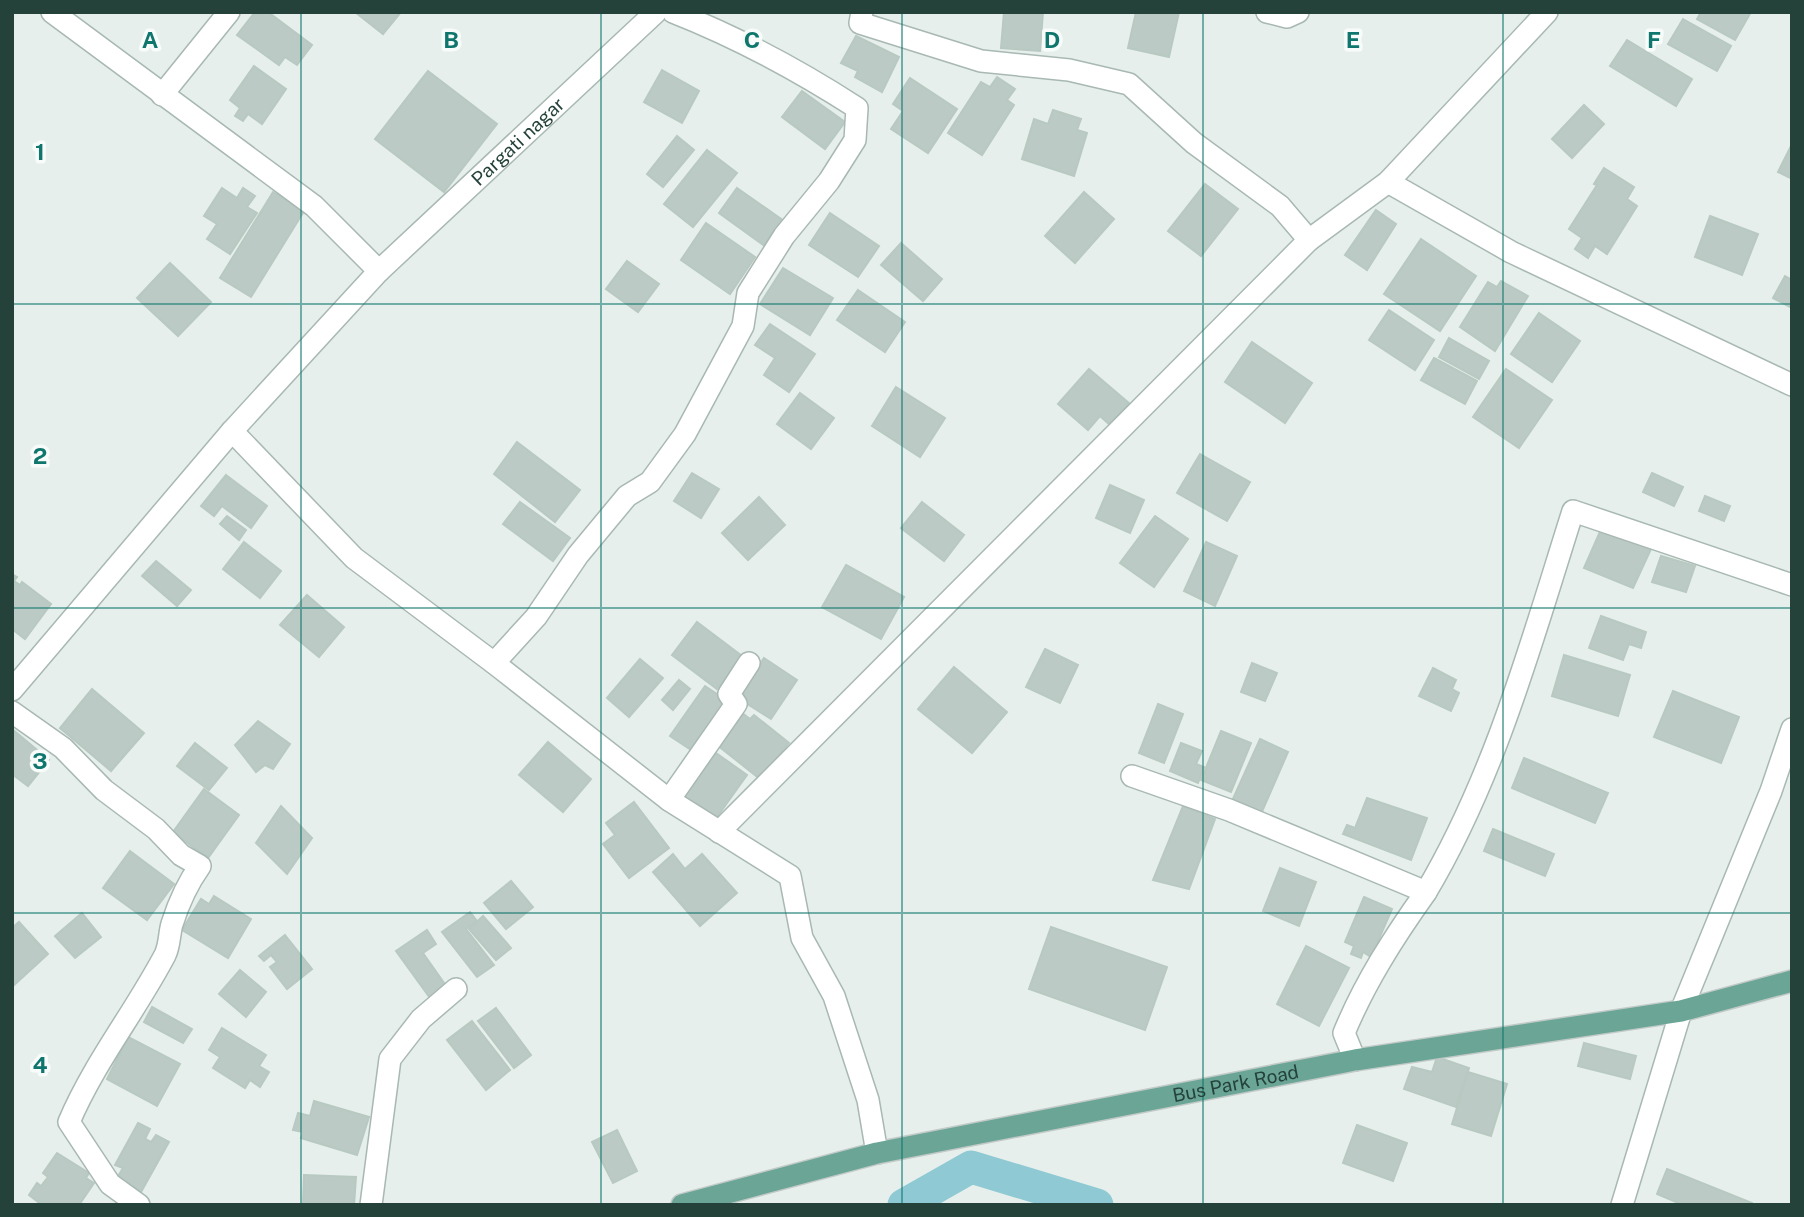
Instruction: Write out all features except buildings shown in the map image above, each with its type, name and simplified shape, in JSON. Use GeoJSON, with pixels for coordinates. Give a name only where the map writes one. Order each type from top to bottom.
{"type":"FeatureCollection","features":[{"type":"Feature","properties":{"kind":"main road","name":"Bus Park Road"},"geometry":{"type":"LineString","coordinates":[[682,1205],[877,1153],[1355,1059],[1681,1011],[1792,981]]}},
{"type":"Feature","properties":{"kind":"street"},"geometry":{"type":"LineString","coordinates":[[162,95],[229,12]]}},
{"type":"Feature","properties":{"kind":"street","name":"Pargati nagar"},"geometry":{"type":"LineString","coordinates":[[12,690],[232,432],[379,271],[656,12]]}},
{"type":"Feature","properties":{"kind":"street"},"geometry":{"type":"LineString","coordinates":[[494,663],[536,617],[578,555],[626,496],[650,482],[685,433],[743,326],[748,293],[784,236],[829,180],[855,141],[857,108],[797,69],[728,33],[673,12]]}},
{"type":"Feature","properties":{"kind":"street"},"geometry":{"type":"LineString","coordinates":[[862,12],[860,23],[981,61],[1069,70],[1129,85],[1194,143],[1280,206],[1309,240]]}},
{"type":"Feature","properties":{"kind":"street"},"geometry":{"type":"LineString","coordinates":[[1267,12],[1287,16],[1298,12]]}},
{"type":"Feature","properties":{"kind":"street"},"geometry":{"type":"LineString","coordinates":[[719,832],[1309,240],[1388,182],[1547,12]]}},
{"type":"Feature","properties":{"kind":"street"},"geometry":{"type":"LineString","coordinates":[[59,14],[162,95],[314,206],[379,271]]}},
{"type":"Feature","properties":{"kind":"street"},"geometry":{"type":"LineString","coordinates":[[1388,182],[1511,252],[1792,385]]}},
{"type":"Feature","properties":{"kind":"street"},"geometry":{"type":"LineString","coordinates":[[232,432],[354,558],[669,800],[790,876],[802,938],[834,996],[868,1100],[877,1153]]}},
{"type":"Feature","properties":{"kind":"street"},"geometry":{"type":"LineString","coordinates":[[1355,1059],[1344,1033],[1388,946],[1426,892],[1449,853],[1487,768],[1573,510],[1792,585]]}},
{"type":"Feature","properties":{"kind":"street"},"geometry":{"type":"LineString","coordinates":[[669,800],[736,704],[729,694],[749,663]]}},
{"type":"Feature","properties":{"kind":"street"},"geometry":{"type":"LineString","coordinates":[[12,712],[63,748],[104,790],[156,830],[181,856],[200,866],[186,886],[172,926],[167,952],[82,1092],[69,1122],[110,1184],[139,1205]]}},
{"type":"Feature","properties":{"kind":"street"},"geometry":{"type":"LineString","coordinates":[[1622,1205],[1681,1011],[1771,791],[1792,729]]}},
{"type":"Feature","properties":{"kind":"street"},"geometry":{"type":"LineString","coordinates":[[1132,775],[1229,810],[1426,892]]}},
{"type":"Feature","properties":{"kind":"street"},"geometry":{"type":"LineString","coordinates":[[371,1205],[390,1059],[421,1019],[456,989]]}},
{"type":"Feature","properties":{"kind":"waterway"},"geometry":{"type":"LineString","coordinates":[[904,1205],[971,1167],[1097,1205]]}}]}
